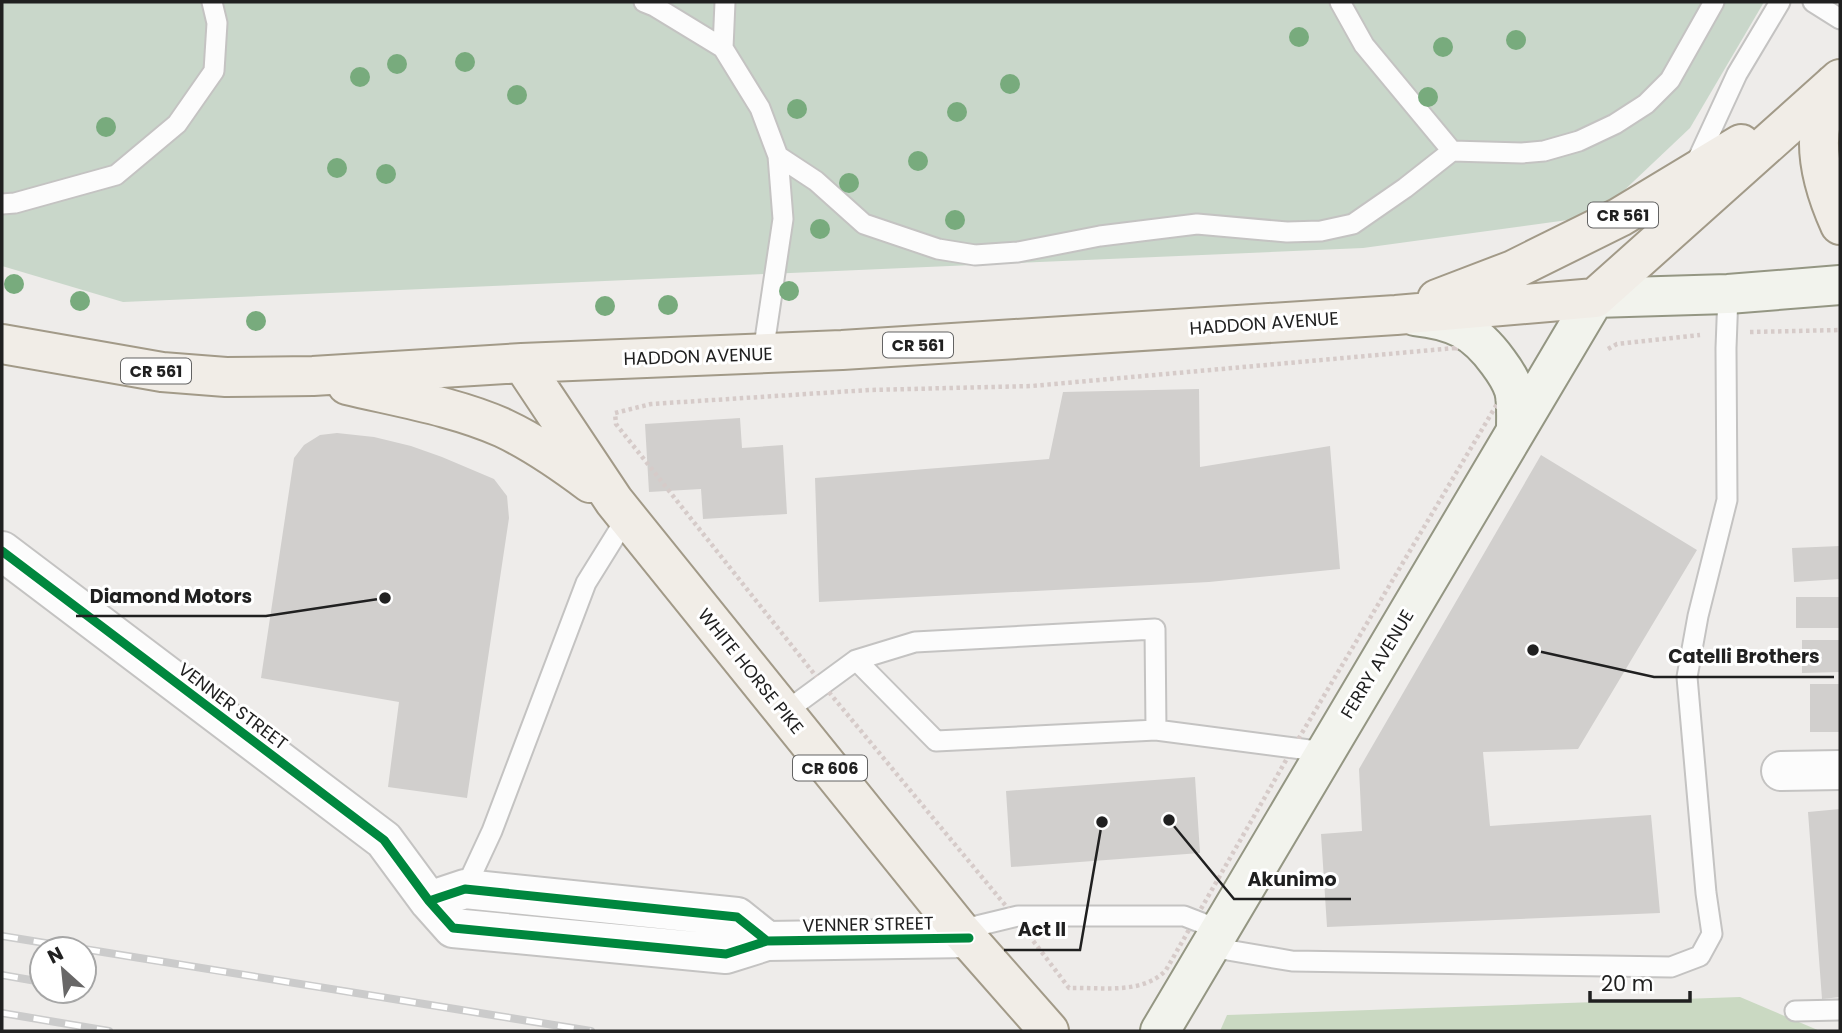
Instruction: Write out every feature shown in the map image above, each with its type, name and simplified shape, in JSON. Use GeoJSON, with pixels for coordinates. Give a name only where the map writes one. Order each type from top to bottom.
{"type":"FeatureCollection","features":[{"type":"Feature","properties":{"kind":"main road","name":"HADDON AVENUE"},"geometry":{"type":"LineString","coordinates":[[1395,315],[1513,270],[1620,217],[1837,82]]}},
{"type":"Feature","properties":{"kind":"main road"},"geometry":{"type":"LineString","coordinates":[[1837,82],[1821,123],[1820,158],[1828,198],[1840,225]]}},
{"type":"Feature","properties":{"kind":"main road","name":"CR 561"},"geometry":{"type":"LineString","coordinates":[[1595,298],[1837,82]]}},
{"type":"Feature","properties":{"kind":"main road"},"geometry":{"type":"LineString","coordinates":[[1595,298],[1728,294],[1840,285]]}},
{"type":"Feature","properties":{"kind":"main road","name":"HADDON AVENUE"},"geometry":{"type":"LineString","coordinates":[[2,344],[162,372],[226,377],[313,376],[522,363],[763,353],[1395,315],[1595,298]]}},
{"type":"Feature","properties":{"kind":"main road","name":"FERRY AVENUE"},"geometry":{"type":"LineString","coordinates":[[1160,1031],[1595,298]]}},
{"type":"Feature","properties":{"kind":"main road"},"geometry":{"type":"LineString","coordinates":[[1395,315],[1438,319],[1466,329],[1486,346],[1503,368],[1514,389],[1516,429]]}},
{"type":"Feature","properties":{"kind":"main road","name":"WHITE HORSE PIKE"},"geometry":{"type":"LineString","coordinates":[[522,363],[620,509],[965,934],[1049,1031]]}},
{"type":"Feature","properties":{"kind":"main road"},"geometry":{"type":"LineString","coordinates":[[313,376],[449,410],[502,428],[550,453],[620,509]]}},
{"type":"Feature","properties":{"kind":"street","name":"VENNER STREET"},"geometry":{"type":"LineString","coordinates":[[2,551],[384,840],[447,895],[453,928],[726,954],[767,940],[965,934]]}},
{"type":"Feature","properties":{"kind":"street"},"geometry":{"type":"LineString","coordinates":[[1781,771],[1840,770]]}},
{"type":"Feature","properties":{"kind":"lane"},"geometry":{"type":"LineString","coordinates":[[2,204],[15,203],[116,176],[177,124],[214,71],[217,23],[212,2]]}},
{"type":"Feature","properties":{"kind":"lane"},"geometry":{"type":"LineString","coordinates":[[644,2],[723,48],[760,108],[778,156],[783,219],[763,353]]}},
{"type":"Feature","properties":{"kind":"lane"},"geometry":{"type":"LineString","coordinates":[[723,48],[724,2]]}},
{"type":"Feature","properties":{"kind":"lane"},"geometry":{"type":"LineString","coordinates":[[1340,2],[1364,45],[1452,151]]}},
{"type":"Feature","properties":{"kind":"lane"},"geometry":{"type":"LineString","coordinates":[[778,156],[816,181],[864,224],[938,249],[975,255],[1018,252],[1100,236],[1197,224],[1287,232],[1321,231],[1353,224],[1452,151],[1544,151],[1579,141],[1615,124],[1646,104],[1670,80],[1714,2]]}},
{"type":"Feature","properties":{"kind":"lane"},"geometry":{"type":"LineString","coordinates":[[1690,175],[1737,74],[1780,2]]}},
{"type":"Feature","properties":{"kind":"lane"},"geometry":{"type":"LineString","coordinates":[[1813,2],[1840,19]]}},
{"type":"Feature","properties":{"kind":"lane"},"geometry":{"type":"LineString","coordinates":[[965,934],[1018,916],[1184,916],[1215,939],[1292,961],[1671,967],[1700,956],[1712,934],[1687,677],[1698,616],[1727,500],[1728,294]]}},
{"type":"Feature","properties":{"kind":"lane"},"geometry":{"type":"LineString","coordinates":[[447,895],[492,831],[586,583],[620,509]]}},
{"type":"Feature","properties":{"kind":"lane"},"geometry":{"type":"LineString","coordinates":[[785,712],[856,660],[915,642],[1155,629],[1156,730]]}},
{"type":"Feature","properties":{"kind":"lane"},"geometry":{"type":"LineString","coordinates":[[856,660],[936,741],[1156,730],[1325,752]]}},
{"type":"Feature","properties":{"kind":"lane"},"geometry":{"type":"LineString","coordinates":[[1794,1010],[1840,1010]]}},
{"type":"Feature","properties":{"kind":"path"},"geometry":{"type":"LineString","coordinates":[[1605,351],[1617,344],[1726,340],[1840,330]]}},
{"type":"Feature","properties":{"kind":"path"},"geometry":{"type":"LineString","coordinates":[[652,404],[869,390]]}},
{"type":"Feature","properties":{"kind":"green space"},"geometry":{"type":"Polygon","coordinates":[[[2,2],[1764,2],[1690,128],[1597,216],[1363,248],[123,302],[2,266],[2,2]]]}},
{"type":"Feature","properties":{"kind":"green space"},"geometry":{"type":"Polygon","coordinates":[[[1740,997],[1820,1031],[1220,1031],[1227,1015],[1740,997]]]}},
{"type":"Feature","properties":{"kind":"building"},"geometry":{"type":"Polygon","coordinates":[[[1199,389],[1200,467],[1330,446],[1340,569],[1209,582],[819,602],[815,478],[1049,459],[1063,392],[1199,389]]]}},
{"type":"Feature","properties":{"kind":"building"},"geometry":{"type":"Polygon","coordinates":[[[740,418],[742,448],[783,445],[787,514],[703,519],[701,489],[649,492],[645,424],[740,418]]]}},
{"type":"Feature","properties":{"kind":"building"},"geometry":{"type":"Polygon","coordinates":[[[337,433],[374,437],[442,457],[494,479],[507,496],[509,518],[467,798],[388,787],[399,702],[261,678],[294,458],[304,445],[320,435],[337,433]]]}},
{"type":"Feature","properties":{"kind":"building"},"geometry":{"type":"Polygon","coordinates":[[[1541,455],[1697,550],[1578,749],[1483,752],[1490,826],[1651,815],[1660,913],[1327,927],[1321,834],[1362,831],[1359,769],[1541,455]]]}},
{"type":"Feature","properties":{"kind":"building"},"geometry":{"type":"Polygon","coordinates":[[[1840,546],[1840,579],[1794,582],[1792,548],[1840,546]]]}},
{"type":"Feature","properties":{"kind":"building"},"geometry":{"type":"Polygon","coordinates":[[[1796,597],[1840,597],[1840,628],[1796,628],[1796,597]]]}},
{"type":"Feature","properties":{"kind":"building"},"geometry":{"type":"Polygon","coordinates":[[[1802,640],[1840,640],[1840,672],[1802,673],[1802,640]]]}},
{"type":"Feature","properties":{"kind":"building"},"geometry":{"type":"Polygon","coordinates":[[[1810,684],[1840,684],[1840,732],[1810,732],[1810,684]]]}},
{"type":"Feature","properties":{"kind":"building"},"geometry":{"type":"Polygon","coordinates":[[[1195,777],[1200,853],[1011,867],[1006,791],[1195,777]]]}},
{"type":"Feature","properties":{"kind":"building"},"geometry":{"type":"Polygon","coordinates":[[[1840,809],[1840,997],[1822,999],[1808,812],[1840,809]]]}},
{"type":"Feature","properties":{"kind":"railway"},"geometry":{"type":"LineString","coordinates":[[2,936],[28,940]]}},
{"type":"Feature","properties":{"kind":"railway"},"geometry":{"type":"LineString","coordinates":[[98,951],[591,1031]]}},
{"type":"Feature","properties":{"kind":"railway"},"geometry":{"type":"LineString","coordinates":[[2,975],[28,980]]}},
{"type":"Feature","properties":{"kind":"railway"},"geometry":{"type":"LineString","coordinates":[[2,1013],[109,1031]]}},
{"type":"Feature","properties":{"kind":"cycle path"},"geometry":{"type":"LineString","coordinates":[[2,551],[384,840],[429,901],[453,928],[726,954],[767,941],[969,938]]}},
{"type":"Feature","properties":{"kind":"cycle path"},"geometry":{"type":"LineString","coordinates":[[429,901],[465,889],[737,917],[767,941]]}},
{"type":"Feature","properties":{"kind":"place","name":"Diamond Motors"},"geometry":{"type":"Point","coordinates":[385,598]}},
{"type":"Feature","properties":{"kind":"place","name":"Catelli Brothers"},"geometry":{"type":"Point","coordinates":[1533,650]}},
{"type":"Feature","properties":{"kind":"place","name":"Akunimo"},"geometry":{"type":"Point","coordinates":[1169,820]}},
{"type":"Feature","properties":{"kind":"place","name":"Act II"},"geometry":{"type":"Point","coordinates":[1102,822]}}]}
